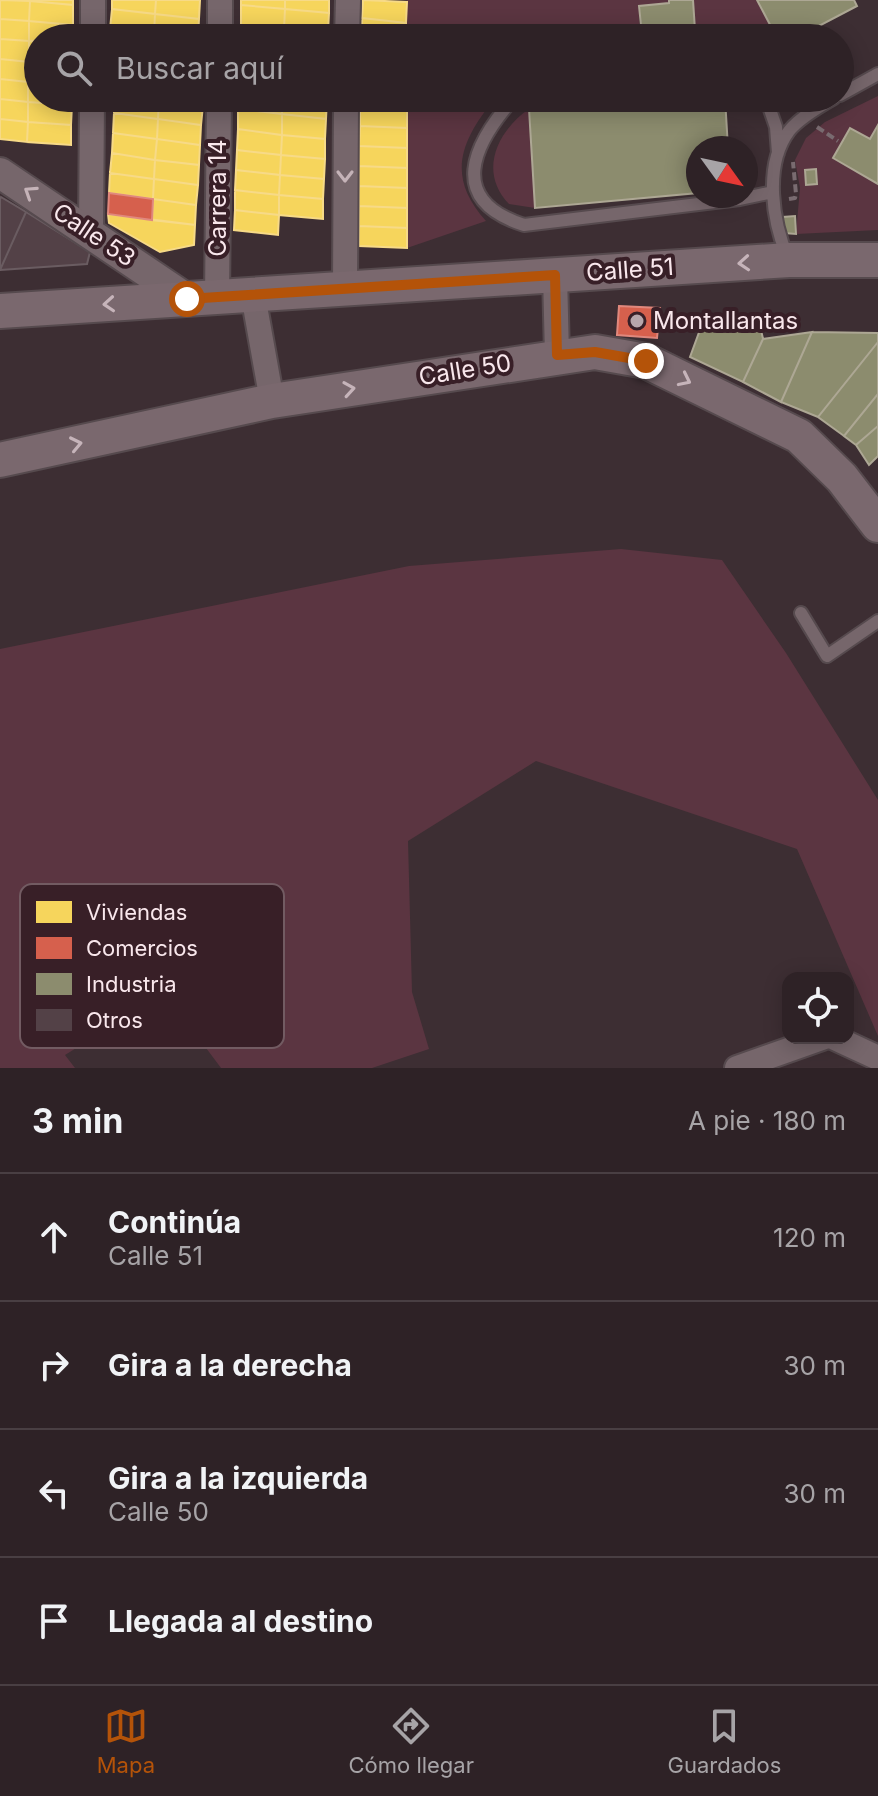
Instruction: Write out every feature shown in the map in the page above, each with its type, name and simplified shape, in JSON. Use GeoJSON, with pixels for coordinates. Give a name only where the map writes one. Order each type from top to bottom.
{"type":"FeatureCollection","features":[{"type":"Feature","properties":{"kind":"main road","name":"Calle 51"},"geometry":{"type":"LineString","coordinates":[[0,311],[789,260],[878,260]]}},
{"type":"Feature","properties":{"kind":"main road","name":"Calle 50"},"geometry":{"type":"LineString","coordinates":[[0,460],[272,401],[557,355],[595,352],[646,361],[799,436],[866,504],[878,525]]}},
{"type":"Feature","properties":{"kind":"street"},"geometry":{"type":"LineString","coordinates":[[93,0],[93,24]]}},
{"type":"Feature","properties":{"kind":"street"},"geometry":{"type":"LineString","coordinates":[[220,0],[220,24]]}},
{"type":"Feature","properties":{"kind":"street"},"geometry":{"type":"LineString","coordinates":[[347,24],[348,0]]}},
{"type":"Feature","properties":{"kind":"street"},"geometry":{"type":"LineString","coordinates":[[91,232],[92,112]]}},
{"type":"Feature","properties":{"kind":"street","name":"Carrera 14"},"geometry":{"type":"LineString","coordinates":[[202,299],[218,112]]}},
{"type":"Feature","properties":{"kind":"street"},"geometry":{"type":"LineString","coordinates":[[345,288],[346,112]]}},
{"type":"Feature","properties":{"kind":"street","name":"Calle 53"},"geometry":{"type":"LineString","coordinates":[[0,173],[202,299]]}},
{"type":"Feature","properties":{"kind":"street"},"geometry":{"type":"LineString","coordinates":[[555,275],[557,355]]}},
{"type":"Feature","properties":{"kind":"street"},"geometry":{"type":"LineString","coordinates":[[253,295],[272,401]]}},
{"type":"Feature","properties":{"kind":"street"},"geometry":{"type":"LineString","coordinates":[[737,1068],[805,1044]]}},
{"type":"Feature","properties":{"kind":"street"},"geometry":{"type":"LineString","coordinates":[[848,1044],[878,1058]]}},
{"type":"Feature","properties":{"kind":"lane"},"geometry":{"type":"LineString","coordinates":[[854,87],[878,74]]}},
{"type":"Feature","properties":{"kind":"lane"},"geometry":{"type":"LineString","coordinates":[[502,112],[477,149],[473,173],[486,207],[499,217],[524,225],[740,199],[773,192]]}},
{"type":"Feature","properties":{"kind":"lane"},"geometry":{"type":"LineString","coordinates":[[771,112],[776,127],[778,153],[773,192],[777,233],[789,260]]}},
{"type":"Feature","properties":{"kind":"lane"},"geometry":{"type":"LineString","coordinates":[[778,153],[789,131],[814,112]]}},
{"type":"Feature","properties":{"kind":"lane"},"geometry":{"type":"LineString","coordinates":[[801,613],[827,656],[878,621]]}},
{"type":"Feature","properties":{"kind":"path"},"geometry":{"type":"LineString","coordinates":[[816,127],[838,141]]}},
{"type":"Feature","properties":{"kind":"path"},"geometry":{"type":"LineString","coordinates":[[776,217],[788,215],[787,199],[795,198],[792,159]]}},
{"type":"Feature","properties":{"kind":"shaded area"},"geometry":{"type":"Polygon","coordinates":[[[407,0],[669,0],[669,3],[639,6],[640,24],[406,24],[407,0]]]}},
{"type":"Feature","properties":{"kind":"shaded area"},"geometry":{"type":"Polygon","coordinates":[[[693,0],[757,0],[770,24],[695,24],[693,0]]]}},
{"type":"Feature","properties":{"kind":"shaded area"},"geometry":{"type":"Polygon","coordinates":[[[878,96],[878,125],[870,139],[850,129],[833,158],[878,184],[878,230],[796,234],[800,188],[795,160],[806,138],[825,122],[845,112],[854,112],[854,108],[878,96]]]}},
{"type":"Feature","properties":{"kind":"shaded area"},"geometry":{"type":"Polygon","coordinates":[[[407,112],[484,112],[466,144],[462,174],[473,205],[486,221],[407,248],[407,112]]]}},
{"type":"Feature","properties":{"kind":"shaded area"},"geometry":{"type":"Polygon","coordinates":[[[529,112],[535,208],[509,204],[495,179],[495,153],[500,140],[518,118],[529,112]]]}},
{"type":"Feature","properties":{"kind":"shaded area"},"geometry":{"type":"Polygon","coordinates":[[[621,549],[722,560],[786,653],[878,800],[878,1036],[854,981],[854,972],[850,972],[797,849],[536,761],[408,841],[412,992],[429,1049],[372,1068],[221,1068],[206,1048],[284,1048],[284,884],[20,884],[20,1048],[76,1048],[65,1055],[75,1068],[0,1068],[0,649],[409,566],[621,549]]]}},
{"type":"Feature","properties":{"kind":"building: Viviendas"},"geometry":{"type":"Polygon","coordinates":[[[0,0],[30,1],[29,21],[0,19],[0,0]]]}},
{"type":"Feature","properties":{"kind":"building: Viviendas"},"geometry":{"type":"Polygon","coordinates":[[[73,0],[73,5],[30,1],[73,0]]]}},
{"type":"Feature","properties":{"kind":"building: Viviendas"},"geometry":{"type":"Polygon","coordinates":[[[112,0],[156,0],[155,14],[112,9],[112,0]]]}},
{"type":"Feature","properties":{"kind":"building: Viviendas"},"geometry":{"type":"Polygon","coordinates":[[[156,0],[200,0],[199,19],[155,14],[156,0]]]}},
{"type":"Feature","properties":{"kind":"building: Viviendas"},"geometry":{"type":"Polygon","coordinates":[[[241,0],[285,0],[285,9],[241,5],[241,0]]]}},
{"type":"Feature","properties":{"kind":"building: Viviendas"},"geometry":{"type":"Polygon","coordinates":[[[285,0],[329,0],[329,13],[285,9],[285,0]]]}},
{"type":"Feature","properties":{"kind":"building: Viviendas"},"geometry":{"type":"Polygon","coordinates":[[[363,0],[407,2],[406,23],[362,18],[363,0]]]}},
{"type":"Feature","properties":{"kind":"building: Viviendas"},"geometry":{"type":"Polygon","coordinates":[[[30,1],[73,5],[73,24],[29,21],[30,1]]]}},
{"type":"Feature","properties":{"kind":"building: Viviendas"},"geometry":{"type":"Polygon","coordinates":[[[241,5],[285,9],[284,24],[241,24],[241,5]]]}},
{"type":"Feature","properties":{"kind":"building: Viviendas"},"geometry":{"type":"Polygon","coordinates":[[[112,9],[155,14],[154,24],[110,24],[112,9]]]}},
{"type":"Feature","properties":{"kind":"building: Viviendas"},"geometry":{"type":"Polygon","coordinates":[[[285,9],[329,13],[328,24],[284,24],[285,9]]]}},
{"type":"Feature","properties":{"kind":"building: Viviendas"},"geometry":{"type":"Polygon","coordinates":[[[155,14],[199,19],[199,24],[154,24],[155,14]]]}},
{"type":"Feature","properties":{"kind":"building: Viviendas"},"geometry":{"type":"Polygon","coordinates":[[[362,18],[406,23],[406,24],[362,24],[362,18]]]}},
{"type":"Feature","properties":{"kind":"building: Viviendas"},"geometry":{"type":"Polygon","coordinates":[[[0,19],[29,21],[29,24],[24,24],[24,41],[0,39],[0,19]]]}},
{"type":"Feature","properties":{"kind":"building: Viviendas"},"geometry":{"type":"Polygon","coordinates":[[[29,21],[62,24],[29,24],[29,21]]]}},
{"type":"Feature","properties":{"kind":"building: Viviendas"},"geometry":{"type":"Polygon","coordinates":[[[0,39],[24,41],[24,61],[0,59],[0,39]]]}},
{"type":"Feature","properties":{"kind":"building: Viviendas"},"geometry":{"type":"Polygon","coordinates":[[[0,59],[24,61],[24,82],[0,79],[0,59]]]}},
{"type":"Feature","properties":{"kind":"building: Viviendas"},"geometry":{"type":"Polygon","coordinates":[[[0,79],[24,82],[24,102],[0,99],[0,79]]]}},
{"type":"Feature","properties":{"kind":"building: Viviendas"},"geometry":{"type":"Polygon","coordinates":[[[0,99],[24,102],[28,122],[0,119],[0,99]]]}},
{"type":"Feature","properties":{"kind":"building: Viviendas"},"geometry":{"type":"Polygon","coordinates":[[[28,112],[72,112],[71,125],[28,122],[28,112]]]}},
{"type":"Feature","properties":{"kind":"building: Viviendas"},"geometry":{"type":"Polygon","coordinates":[[[158,112],[158,119],[114,113],[158,112]]]}},
{"type":"Feature","properties":{"kind":"building: Viviendas"},"geometry":{"type":"Polygon","coordinates":[[[158,112],[202,112],[201,125],[158,119],[158,112]]]}},
{"type":"Feature","properties":{"kind":"building: Viviendas"},"geometry":{"type":"Polygon","coordinates":[[[238,112],[282,114],[282,135],[238,129],[238,112]]]}},
{"type":"Feature","properties":{"kind":"building: Viviendas"},"geometry":{"type":"Polygon","coordinates":[[[282,112],[326,112],[326,119],[282,112]]]}},
{"type":"Feature","properties":{"kind":"building: Viviendas"},"geometry":{"type":"Polygon","coordinates":[[[360,112],[407,112],[407,128],[360,126],[360,112]]]}},
{"type":"Feature","properties":{"kind":"building: Viviendas"},"geometry":{"type":"Polygon","coordinates":[[[114,113],[158,119],[157,139],[113,133],[114,113]]]}},
{"type":"Feature","properties":{"kind":"building: Viviendas"},"geometry":{"type":"Polygon","coordinates":[[[282,114],[326,119],[325,139],[282,135],[282,114]]]}},
{"type":"Feature","properties":{"kind":"building: Viviendas"},"geometry":{"type":"Polygon","coordinates":[[[0,119],[28,122],[27,142],[0,139],[0,119]]]}},
{"type":"Feature","properties":{"kind":"building: Viviendas"},"geometry":{"type":"Polygon","coordinates":[[[158,119],[201,125],[200,145],[157,139],[158,119]]]}},
{"type":"Feature","properties":{"kind":"building: Viviendas"},"geometry":{"type":"Polygon","coordinates":[[[28,122],[71,125],[71,145],[27,142],[28,122]]]}},
{"type":"Feature","properties":{"kind":"building: Viviendas"},"geometry":{"type":"Polygon","coordinates":[[[360,126],[407,128],[407,148],[359,146],[360,126]]]}},
{"type":"Feature","properties":{"kind":"building: Viviendas"},"geometry":{"type":"Polygon","coordinates":[[[238,129],[282,135],[281,155],[237,150],[238,129]]]}},
{"type":"Feature","properties":{"kind":"building: Viviendas"},"geometry":{"type":"Polygon","coordinates":[[[113,133],[157,139],[155,160],[112,153],[113,133]]]}},
{"type":"Feature","properties":{"kind":"building: Viviendas"},"geometry":{"type":"Polygon","coordinates":[[[282,135],[325,139],[325,159],[281,155],[282,135]]]}},
{"type":"Feature","properties":{"kind":"building: Viviendas"},"geometry":{"type":"Polygon","coordinates":[[[157,139],[200,145],[199,165],[155,160],[157,139]]]}},
{"type":"Feature","properties":{"kind":"building: Viviendas"},"geometry":{"type":"Polygon","coordinates":[[[359,146],[407,148],[407,168],[359,166],[359,146]]]}},
{"type":"Feature","properties":{"kind":"building: Viviendas"},"geometry":{"type":"Polygon","coordinates":[[[237,150],[281,155],[280,175],[236,170],[237,150]]]}},
{"type":"Feature","properties":{"kind":"building: Viviendas"},"geometry":{"type":"Polygon","coordinates":[[[112,153],[155,160],[154,179],[110,173],[112,153]]]}},
{"type":"Feature","properties":{"kind":"building: Viviendas"},"geometry":{"type":"Polygon","coordinates":[[[281,155],[325,159],[324,179],[280,175],[281,155]]]}},
{"type":"Feature","properties":{"kind":"building: Viviendas"},"geometry":{"type":"Polygon","coordinates":[[[155,160],[199,165],[198,185],[154,179],[155,160]]]}},
{"type":"Feature","properties":{"kind":"building: Viviendas"},"geometry":{"type":"Polygon","coordinates":[[[359,166],[407,168],[407,188],[359,186],[359,166]]]}},
{"type":"Feature","properties":{"kind":"building: Viviendas"},"geometry":{"type":"Polygon","coordinates":[[[236,170],[280,175],[279,195],[235,190],[236,170]]]}},
{"type":"Feature","properties":{"kind":"building: Viviendas"},"geometry":{"type":"Polygon","coordinates":[[[110,173],[154,179],[153,199],[109,193],[110,173]]]}},
{"type":"Feature","properties":{"kind":"building: Viviendas"},"geometry":{"type":"Polygon","coordinates":[[[280,175],[324,179],[323,199],[279,195],[280,175]]]}},
{"type":"Feature","properties":{"kind":"building: Viviendas"},"geometry":{"type":"Polygon","coordinates":[[[154,179],[198,185],[196,205],[153,199],[154,179]]]}},
{"type":"Feature","properties":{"kind":"building: Viviendas"},"geometry":{"type":"Polygon","coordinates":[[[359,186],[407,188],[407,208],[359,206],[359,186]]]}},
{"type":"Feature","properties":{"kind":"building: Viviendas"},"geometry":{"type":"Polygon","coordinates":[[[235,190],[279,195],[279,215],[235,210],[235,190]]]}},
{"type":"Feature","properties":{"kind":"building: Viviendas"},"geometry":{"type":"Polygon","coordinates":[[[279,195],[323,199],[323,219],[279,215],[279,195]]]}},
{"type":"Feature","properties":{"kind":"building: Viviendas"},"geometry":{"type":"Polygon","coordinates":[[[153,199],[196,205],[195,225],[152,220],[153,199]]]}},
{"type":"Feature","properties":{"kind":"building: Viviendas"},"geometry":{"type":"Polygon","coordinates":[[[359,206],[407,208],[407,228],[359,226],[359,206]]]}},
{"type":"Feature","properties":{"kind":"building: Viviendas"},"geometry":{"type":"Polygon","coordinates":[[[235,210],[279,215],[278,235],[234,230],[235,210]]]}},
{"type":"Feature","properties":{"kind":"building: Viviendas"},"geometry":{"type":"Polygon","coordinates":[[[108,214],[195,225],[194,245],[160,252],[109,223],[108,214]]]}},
{"type":"Feature","properties":{"kind":"building: Viviendas"},"geometry":{"type":"Polygon","coordinates":[[[359,226],[407,228],[407,248],[359,246],[359,226]]]}},
{"type":"Feature","properties":{"kind":"building: Comercios"},"geometry":{"type":"Polygon","coordinates":[[[109,193],[153,199],[152,220],[108,214],[109,193]]]}},
{"type":"Feature","properties":{"kind":"building: Comercios"},"geometry":{"type":"Polygon","coordinates":[[[619,306],[660,308],[657,338],[617,335],[619,306]]]}},
{"type":"Feature","properties":{"kind":"building: Industria"},"geometry":{"type":"Polygon","coordinates":[[[669,0],[693,0],[695,24],[641,24],[639,6],[669,3],[669,0]]]}},
{"type":"Feature","properties":{"kind":"building: Industria"},"geometry":{"type":"Polygon","coordinates":[[[757,0],[854,0],[857,6],[823,24],[770,24],[757,0]]]}},
{"type":"Feature","properties":{"kind":"building: Industria"},"geometry":{"type":"Polygon","coordinates":[[[529,112],[726,112],[727,136],[686,136],[686,194],[535,208],[529,112]]]}},
{"type":"Feature","properties":{"kind":"building: Industria"},"geometry":{"type":"Polygon","coordinates":[[[878,125],[878,184],[833,158],[850,128],[870,139],[878,125]]]}},
{"type":"Feature","properties":{"kind":"building: Industria"},"geometry":{"type":"Polygon","coordinates":[[[816,169],[817,184],[806,185],[805,170],[816,169]]]}},
{"type":"Feature","properties":{"kind":"building: Industria"},"geometry":{"type":"Polygon","coordinates":[[[795,216],[796,234],[784,233],[783,217],[795,216]]]}},
{"type":"Feature","properties":{"kind":"building: Industria"},"geometry":{"type":"Polygon","coordinates":[[[760,325],[763,339],[743,382],[690,357],[701,327],[760,325]]]}},
{"type":"Feature","properties":{"kind":"building: Industria"},"geometry":{"type":"Polygon","coordinates":[[[812,332],[781,402],[743,382],[763,339],[812,332]]]}},
{"type":"Feature","properties":{"kind":"building: Industria"},"geometry":{"type":"Polygon","coordinates":[[[812,332],[878,333],[878,342],[818,417],[781,402],[812,332]]]}},
{"type":"Feature","properties":{"kind":"building: Industria"},"geometry":{"type":"Polygon","coordinates":[[[878,342],[878,394],[844,436],[818,417],[878,342]]]}},
{"type":"Feature","properties":{"kind":"building: Industria"},"geometry":{"type":"Polygon","coordinates":[[[878,394],[878,426],[856,445],[844,436],[878,394]]]}},
{"type":"Feature","properties":{"kind":"building: Industria"},"geometry":{"type":"Polygon","coordinates":[[[878,426],[878,456],[869,465],[856,445],[878,426]]]}},
{"type":"Feature","properties":{"kind":"building: Otros"},"geometry":{"type":"Polygon","coordinates":[[[0,199],[26,212],[0,270],[0,199]]]}},
{"type":"Feature","properties":{"kind":"building: Otros"},"geometry":{"type":"Polygon","coordinates":[[[26,212],[90,252],[87,264],[0,270],[26,212]]]}},
{"type":"Feature","properties":{"kind":"place","name":"Montallantas"},"geometry":{"type":"Point","coordinates":[637,321]}},
{"type":"Feature","properties":{"kind":"route"},"geometry":{"type":"LineString","coordinates":[[187,299],[555,275],[557,355],[595,352],[646,361]]}}]}
